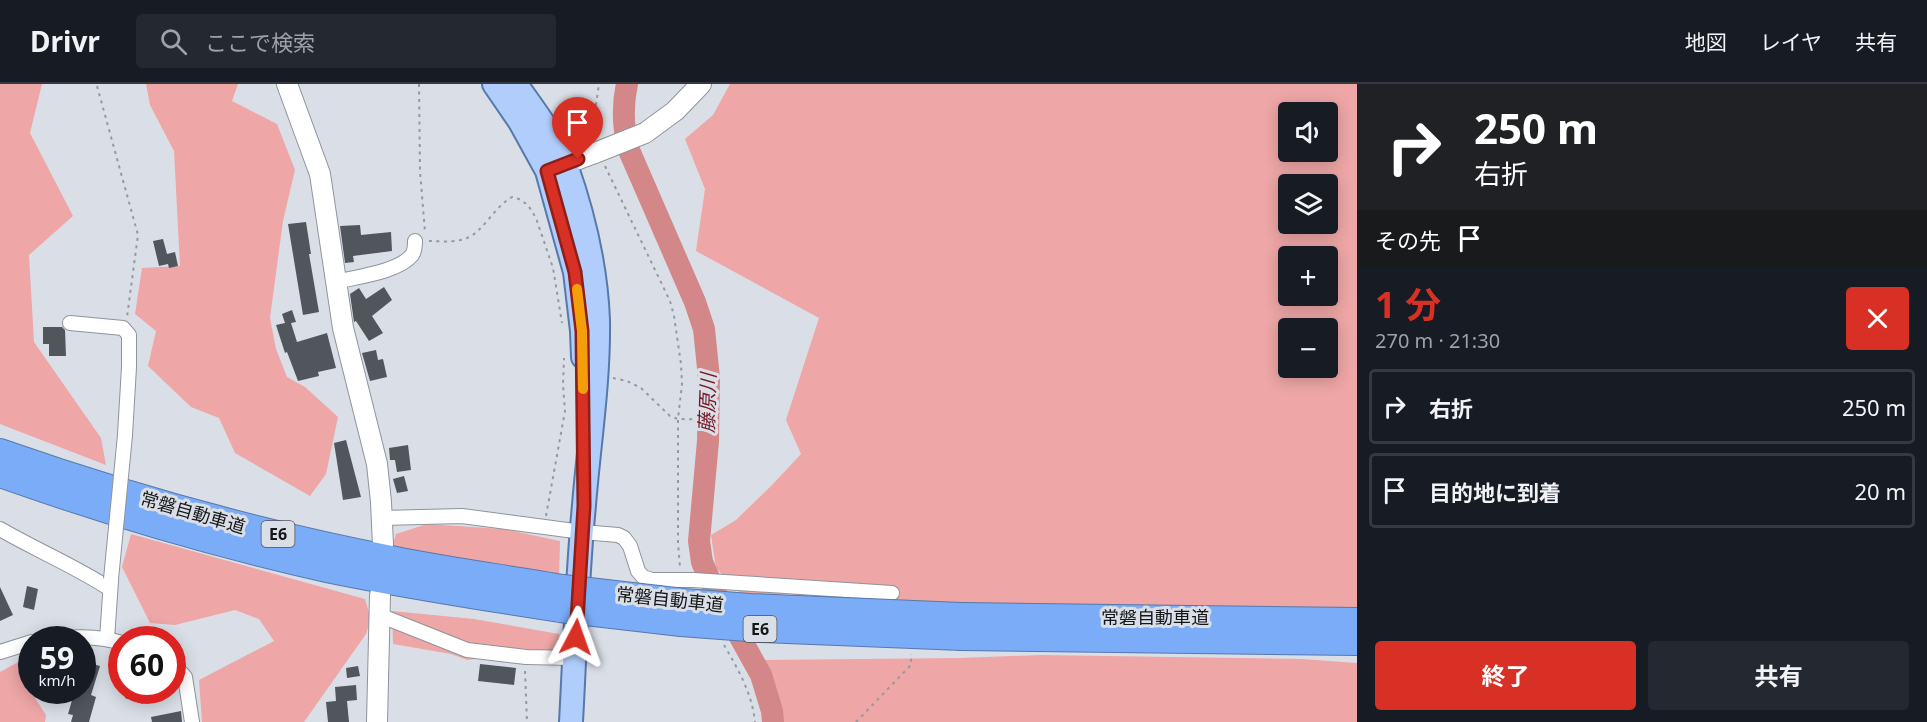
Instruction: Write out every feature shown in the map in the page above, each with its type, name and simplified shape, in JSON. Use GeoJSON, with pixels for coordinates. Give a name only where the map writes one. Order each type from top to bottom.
{"type":"FeatureCollection","features":[{"type":"Feature","properties":{"kind":"highway","name":"常磐自動車道"},"geometry":{"type":"LineString","coordinates":[[0,452],[153,501],[254,529],[561,598]]}},
{"type":"Feature","properties":{"kind":"highway","name":"常磐自動車道"},"geometry":{"type":"LineString","coordinates":[[0,474],[145,522],[250,550],[328,569],[471,596],[684,602],[961,627],[1357,642]]}},
{"type":"Feature","properties":{"kind":"highway","name":"常磐自動車道"},"geometry":{"type":"LineString","coordinates":[[961,627],[1357,621]]}},
{"type":"Feature","properties":{"kind":"main road"},"geometry":{"type":"LineString","coordinates":[[494,84],[520,122],[556,167],[583,225],[594,279],[598,320],[594,417],[582,532],[571,722]]}},
{"type":"Feature","properties":{"kind":"main road"},"geometry":{"type":"LineString","coordinates":[[516,84],[547,127],[575,272],[582,331],[584,506]]}},
{"type":"Feature","properties":{"kind":"street"},"geometry":{"type":"LineString","coordinates":[[287,84],[320,174],[343,328],[377,464],[383,545]]}},
{"type":"Feature","properties":{"kind":"street"},"geometry":{"type":"LineString","coordinates":[[556,167],[645,133],[675,111],[701,84]]}},
{"type":"Feature","properties":{"kind":"street"},"geometry":{"type":"LineString","coordinates":[[335,282],[402,264],[411,256],[416,241]]}},
{"type":"Feature","properties":{"kind":"street"},"geometry":{"type":"LineString","coordinates":[[70,323],[123,328],[129,335],[125,435],[110,584],[107,639],[96,638]]}},
{"type":"Feature","properties":{"kind":"street"},"geometry":{"type":"LineString","coordinates":[[382,518],[462,516],[582,532],[618,534],[630,546],[638,571],[643,577],[652,580],[689,580],[892,593]]}},
{"type":"Feature","properties":{"kind":"street"},"geometry":{"type":"LineString","coordinates":[[0,529],[91,577],[110,584]]}},
{"type":"Feature","properties":{"kind":"street"},"geometry":{"type":"LineString","coordinates":[[377,722],[380,595]]}},
{"type":"Feature","properties":{"kind":"street"},"geometry":{"type":"LineString","coordinates":[[379,615],[467,650],[526,657],[574,658]]}},
{"type":"Feature","properties":{"kind":"street"},"geometry":{"type":"LineString","coordinates":[[0,652],[18,646]]}},
{"type":"Feature","properties":{"kind":"street"},"geometry":{"type":"LineString","coordinates":[[186,683],[192,722]]}},
{"type":"Feature","properties":{"kind":"path"},"geometry":{"type":"LineString","coordinates":[[419,84],[420,171],[426,241],[454,241],[474,235],[501,203],[512,196],[519,199],[528,205],[536,218],[553,268],[562,323]]}},
{"type":"Feature","properties":{"kind":"path"},"geometry":{"type":"LineString","coordinates":[[599,84],[594,118],[598,152],[674,316],[682,384],[678,420],[679,564],[689,580]]}},
{"type":"Feature","properties":{"kind":"path"},"geometry":{"type":"LineString","coordinates":[[97,86],[138,235],[125,331]]}},
{"type":"Feature","properties":{"kind":"path"},"geometry":{"type":"LineString","coordinates":[[544,527],[565,411],[563,385],[565,355]]}},
{"type":"Feature","properties":{"kind":"path"},"geometry":{"type":"LineString","coordinates":[[595,374],[627,381],[640,388],[650,395],[664,413],[678,420],[716,420]]}},
{"type":"Feature","properties":{"kind":"path"},"geometry":{"type":"LineString","coordinates":[[720,638],[746,685],[754,708],[755,722]]}},
{"type":"Feature","properties":{"kind":"path"},"geometry":{"type":"LineString","coordinates":[[856,722],[911,665],[910,645]]}},
{"type":"Feature","properties":{"kind":"path"},"geometry":{"type":"LineString","coordinates":[[526,657],[526,722]]}},
{"type":"Feature","properties":{"kind":"shaded area"},"geometry":{"type":"Polygon","coordinates":[[[0,84],[42,84],[30,133],[73,216],[29,255],[34,342],[101,438],[106,465],[0,424],[0,84]]]}},
{"type":"Feature","properties":{"kind":"shaded area"},"geometry":{"type":"Polygon","coordinates":[[[146,84],[238,84],[232,101],[277,124],[295,170],[283,221],[270,318],[276,349],[287,377],[305,387],[338,417],[326,474],[310,496],[235,453],[219,418],[191,407],[148,366],[156,331],[135,314],[142,268],[180,266],[174,151],[150,105],[146,84]]]}},
{"type":"Feature","properties":{"kind":"shaded area"},"geometry":{"type":"Polygon","coordinates":[[[730,84],[1357,84],[1357,607],[892,610],[789,594],[744,597],[716,568],[711,535],[736,520],[801,454],[786,420],[819,318],[696,251],[705,189],[685,139],[713,115],[730,84]]]}},
{"type":"Feature","properties":{"kind":"shaded area"},"geometry":{"type":"Polygon","coordinates":[[[427,524],[503,529],[560,541],[559,580],[391,550],[396,534],[427,524]]]}},
{"type":"Feature","properties":{"kind":"shaded area"},"geometry":{"type":"Polygon","coordinates":[[[131,534],[365,599],[371,619],[366,634],[304,722],[202,722],[199,680],[274,641],[259,619],[235,610],[175,625],[150,623],[122,567],[131,534]]]}},
{"type":"Feature","properties":{"kind":"shaded area"},"geometry":{"type":"Polygon","coordinates":[[[392,611],[474,619],[559,634],[558,650],[467,660],[451,654],[393,644],[392,611]]]}},
{"type":"Feature","properties":{"kind":"shaded area"},"geometry":{"type":"Polygon","coordinates":[[[1041,655],[1302,659],[1357,663],[1357,722],[765,722],[763,660],[1041,655]]]}},
{"type":"Feature","properties":{"kind":"shaded area"},"geometry":{"type":"Polygon","coordinates":[[[18,662],[18,704],[39,704],[46,715],[45,722],[0,722],[0,672],[18,662]]]}},
{"type":"Feature","properties":{"kind":"building"},"geometry":{"type":"Polygon","coordinates":[[[306,222],[319,312],[303,315],[288,224],[306,222]]]}},
{"type":"Feature","properties":{"kind":"building"},"geometry":{"type":"Polygon","coordinates":[[[360,225],[361,235],[391,232],[392,251],[353,256],[354,262],[345,263],[340,226],[360,225]]]}},
{"type":"Feature","properties":{"kind":"building"},"geometry":{"type":"Polygon","coordinates":[[[163,239],[167,254],[175,252],[178,266],[169,268],[168,264],[159,266],[153,241],[163,239]]]}},
{"type":"Feature","properties":{"kind":"building"},"geometry":{"type":"Polygon","coordinates":[[[384,287],[392,300],[372,316],[383,333],[369,341],[356,321],[354,322],[350,294],[359,288],[366,299],[384,287]]]}},
{"type":"Feature","properties":{"kind":"building"},"geometry":{"type":"Polygon","coordinates":[[[292,310],[296,322],[291,323],[297,342],[327,333],[336,368],[318,372],[319,376],[298,381],[287,352],[285,353],[276,325],[285,323],[282,314],[292,310]]]}},
{"type":"Feature","properties":{"kind":"building"},"geometry":{"type":"Polygon","coordinates":[[[43,327],[62,327],[65,330],[66,356],[49,356],[49,344],[43,344],[43,327]]]}},
{"type":"Feature","properties":{"kind":"building"},"geometry":{"type":"Polygon","coordinates":[[[376,350],[378,360],[383,359],[387,377],[370,381],[362,353],[376,350]]]}},
{"type":"Feature","properties":{"kind":"building"},"geometry":{"type":"Polygon","coordinates":[[[346,440],[361,497],[343,500],[334,443],[346,440]]]}},
{"type":"Feature","properties":{"kind":"building"},"geometry":{"type":"Polygon","coordinates":[[[408,445],[411,470],[397,472],[395,460],[390,460],[389,448],[408,445]]]}},
{"type":"Feature","properties":{"kind":"building"},"geometry":{"type":"Polygon","coordinates":[[[404,476],[408,491],[397,493],[393,479],[404,476]]]}},
{"type":"Feature","properties":{"kind":"building"},"geometry":{"type":"Polygon","coordinates":[[[27,586],[38,589],[34,610],[23,607],[27,586]]]}},
{"type":"Feature","properties":{"kind":"building"},"geometry":{"type":"Polygon","coordinates":[[[0,587],[13,615],[0,621],[0,587]]]}},
{"type":"Feature","properties":{"kind":"building"},"geometry":{"type":"Polygon","coordinates":[[[480,664],[516,668],[514,685],[478,681],[480,664]]]}},
{"type":"Feature","properties":{"kind":"building"},"geometry":{"type":"Polygon","coordinates":[[[96,665],[100,666],[96,679],[96,665]]]}},
{"type":"Feature","properties":{"kind":"building"},"geometry":{"type":"Polygon","coordinates":[[[358,666],[360,676],[347,678],[346,668],[358,666]]]}},
{"type":"Feature","properties":{"kind":"building"},"geometry":{"type":"Polygon","coordinates":[[[356,685],[357,700],[347,701],[349,722],[328,722],[326,702],[336,701],[335,687],[356,685]]]}},
{"type":"Feature","properties":{"kind":"building"},"geometry":{"type":"Polygon","coordinates":[[[71,704],[94,704],[89,722],[71,722],[73,715],[68,714],[71,704]]]}},
{"type":"Feature","properties":{"kind":"building"},"geometry":{"type":"Polygon","coordinates":[[[181,711],[182,722],[152,722],[151,717],[181,711]]]}},
{"type":"Feature","properties":{"kind":"waterway","name":"藤原川"},"geometry":{"type":"LineString","coordinates":[[627,84],[624,116],[628,148],[695,302],[704,329],[709,378],[708,441],[699,541],[702,562],[716,594],[761,675],[773,722]]}},
{"type":"Feature","properties":{"kind":"slow traffic"},"geometry":{"type":"LineString","coordinates":[[577,289],[582,331],[583,389]]}},
{"type":"Feature","properties":{"kind":"route"},"geometry":{"type":"LineString","coordinates":[[576,637],[584,506],[582,331],[575,272],[547,171],[578,159]]}}]}
